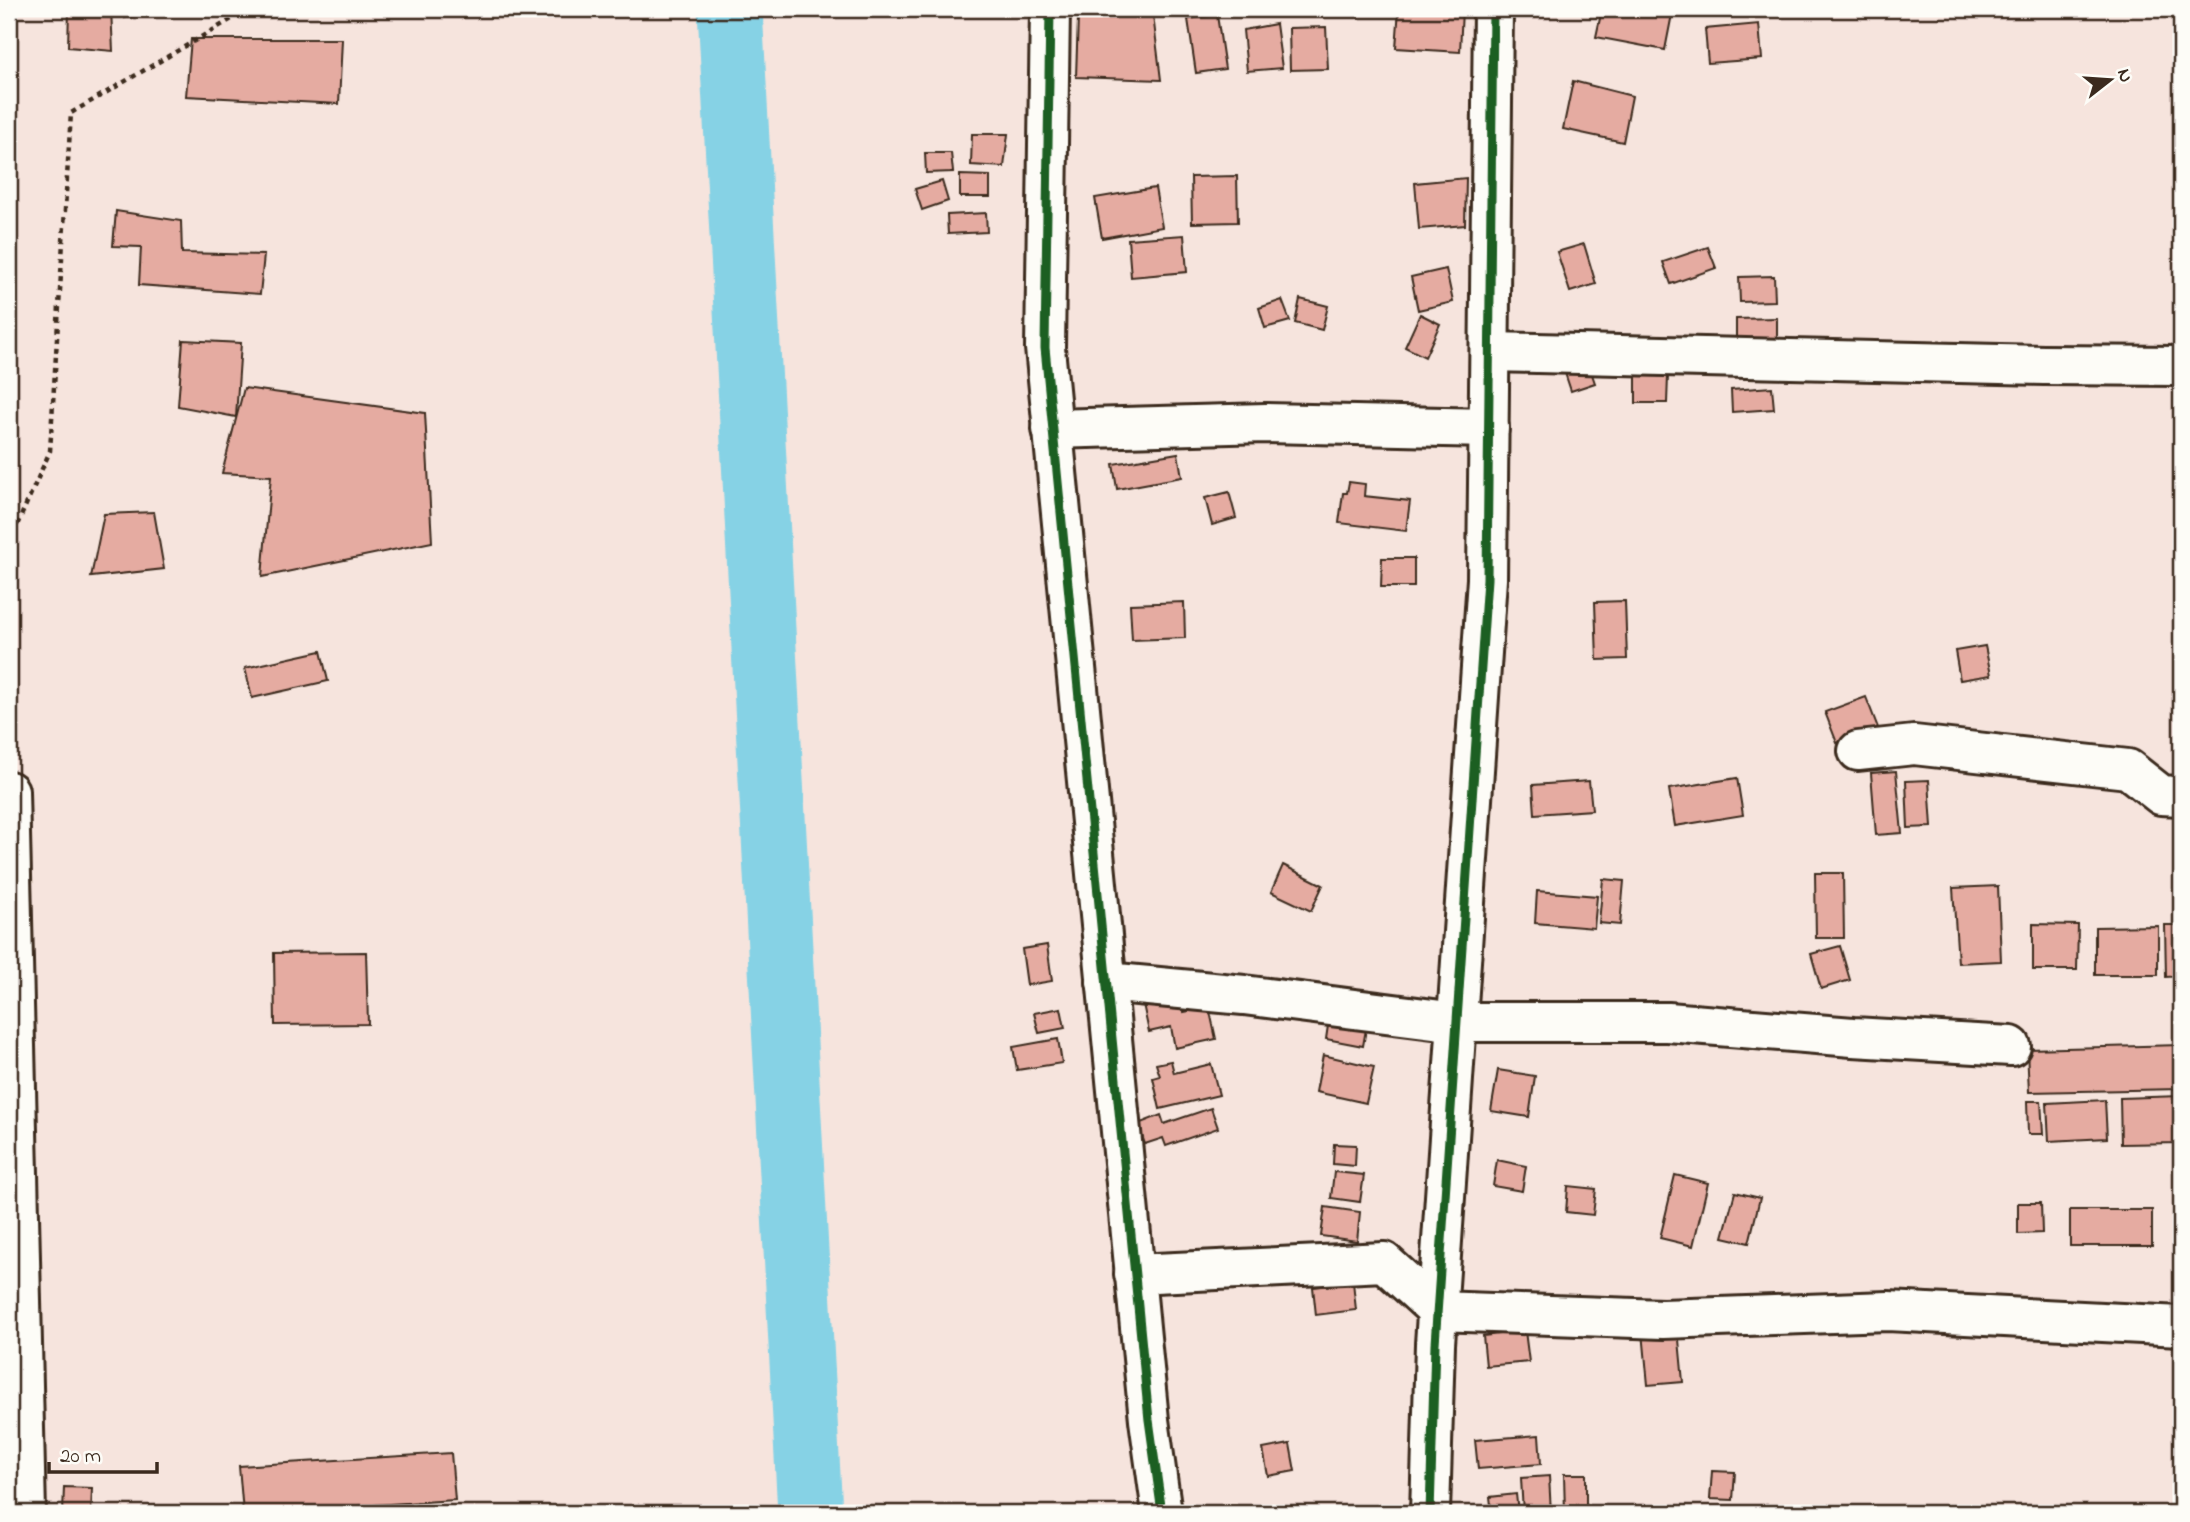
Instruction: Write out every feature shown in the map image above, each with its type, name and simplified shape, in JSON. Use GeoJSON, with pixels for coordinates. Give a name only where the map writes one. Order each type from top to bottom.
{"type":"FeatureCollection","features":[{"type":"Feature","properties":{"kind":"street"},"geometry":{"type":"LineString","coordinates":[[1050,9],[1045,348],[1134,1274],[1162,1513]]}},
{"type":"Feature","properties":{"kind":"street"},"geometry":{"type":"LineString","coordinates":[[1430,1513],[1438,1311],[1487,579],[1493,9]]}},
{"type":"Feature","properties":{"kind":"street"},"geometry":{"type":"LineString","coordinates":[[1490,352],[2181,366]]}},
{"type":"Feature","properties":{"kind":"street"},"geometry":{"type":"LineString","coordinates":[[1052,429],[1266,423],[1489,428]]}},
{"type":"Feature","properties":{"kind":"street"},"geometry":{"type":"LineString","coordinates":[[1858,751],[1914,745],[2127,769],[2161,795],[2181,796]]}},
{"type":"Feature","properties":{"kind":"street"},"geometry":{"type":"LineString","coordinates":[[9,791],[26,1513]]}},
{"type":"Feature","properties":{"kind":"street"},"geometry":{"type":"LineString","coordinates":[[1106,982],[1244,995],[1457,1022],[1668,1022],[2011,1046]]}},
{"type":"Feature","properties":{"kind":"street"},"geometry":{"type":"LineString","coordinates":[[1134,1274],[1384,1262],[1438,1311],[1663,1319],[1888,1311],[2181,1326]]}},
{"type":"Feature","properties":{"kind":"path"},"geometry":{"type":"LineString","coordinates":[[9,543],[50,452],[71,113],[249,9]]}},
{"type":"Feature","properties":{"kind":"building"},"geometry":{"type":"Polygon","coordinates":[[[69,9],[111,9],[113,51],[68,47],[69,9]]]}},
{"type":"Feature","properties":{"kind":"building"},"geometry":{"type":"Polygon","coordinates":[[[124,9],[179,9],[125,18],[124,9]]]}},
{"type":"Feature","properties":{"kind":"building"},"geometry":{"type":"Polygon","coordinates":[[[1399,9],[1462,9],[1460,52],[1396,48],[1399,9]]]}},
{"type":"Feature","properties":{"kind":"building"},"geometry":{"type":"Polygon","coordinates":[[[1602,9],[1673,9],[1665,50],[1596,37],[1602,9]]]}},
{"type":"Feature","properties":{"kind":"building"},"geometry":{"type":"Polygon","coordinates":[[[1153,15],[1161,80],[1076,77],[1078,17],[1153,15]]]}},
{"type":"Feature","properties":{"kind":"building"},"geometry":{"type":"Polygon","coordinates":[[[1217,15],[1225,69],[1196,73],[1188,19],[1217,15]]]}},
{"type":"Feature","properties":{"kind":"building"},"geometry":{"type":"Polygon","coordinates":[[[1276,24],[1282,68],[1247,71],[1243,30],[1276,24]]]}},
{"type":"Feature","properties":{"kind":"building"},"geometry":{"type":"Polygon","coordinates":[[[1759,24],[1762,59],[1708,63],[1705,29],[1759,24]]]}},
{"type":"Feature","properties":{"kind":"building"},"geometry":{"type":"Polygon","coordinates":[[[1326,27],[1328,69],[1290,70],[1289,28],[1326,27]]]}},
{"type":"Feature","properties":{"kind":"building"},"geometry":{"type":"Polygon","coordinates":[[[191,39],[342,39],[339,104],[186,96],[191,39]]]}},
{"type":"Feature","properties":{"kind":"building"},"geometry":{"type":"Polygon","coordinates":[[[1573,81],[1632,96],[1623,142],[1563,129],[1573,81]]]}},
{"type":"Feature","properties":{"kind":"building"},"geometry":{"type":"Polygon","coordinates":[[[972,134],[1008,134],[1004,167],[971,165],[972,134]]]}},
{"type":"Feature","properties":{"kind":"building"},"geometry":{"type":"Polygon","coordinates":[[[925,153],[951,153],[953,172],[926,173],[925,153]]]}},
{"type":"Feature","properties":{"kind":"building"},"geometry":{"type":"Polygon","coordinates":[[[960,175],[990,176],[990,197],[960,197],[960,175]]]}},
{"type":"Feature","properties":{"kind":"building"},"geometry":{"type":"Polygon","coordinates":[[[1237,176],[1238,222],[1192,223],[1191,177],[1237,176]]]}},
{"type":"Feature","properties":{"kind":"building"},"geometry":{"type":"Polygon","coordinates":[[[1466,178],[1465,225],[1419,229],[1415,183],[1466,178]]]}},
{"type":"Feature","properties":{"kind":"building"},"geometry":{"type":"Polygon","coordinates":[[[942,181],[948,201],[922,210],[915,189],[942,181]]]}},
{"type":"Feature","properties":{"kind":"building"},"geometry":{"type":"Polygon","coordinates":[[[1155,188],[1162,227],[1102,238],[1095,198],[1155,188]]]}},
{"type":"Feature","properties":{"kind":"building"},"geometry":{"type":"Polygon","coordinates":[[[116,211],[181,221],[182,253],[264,255],[260,294],[139,285],[141,247],[113,246],[116,211]]]}},
{"type":"Feature","properties":{"kind":"building"},"geometry":{"type":"Polygon","coordinates":[[[986,213],[987,232],[948,234],[947,215],[986,213]]]}},
{"type":"Feature","properties":{"kind":"building"},"geometry":{"type":"Polygon","coordinates":[[[1184,235],[1187,272],[1131,277],[1128,239],[1184,235]]]}},
{"type":"Feature","properties":{"kind":"building"},"geometry":{"type":"Polygon","coordinates":[[[1584,244],[1596,284],[1570,292],[1557,252],[1584,244]]]}},
{"type":"Feature","properties":{"kind":"building"},"geometry":{"type":"Polygon","coordinates":[[[1708,247],[1716,268],[1671,284],[1663,262],[1708,247]]]}},
{"type":"Feature","properties":{"kind":"building"},"geometry":{"type":"Polygon","coordinates":[[[1446,269],[1453,302],[1418,310],[1411,277],[1446,269]]]}},
{"type":"Feature","properties":{"kind":"building"},"geometry":{"type":"Polygon","coordinates":[[[1774,276],[1775,301],[1740,302],[1739,277],[1774,276]]]}},
{"type":"Feature","properties":{"kind":"building"},"geometry":{"type":"Polygon","coordinates":[[[1300,299],[1328,306],[1322,330],[1295,323],[1300,299]]]}},
{"type":"Feature","properties":{"kind":"building"},"geometry":{"type":"Polygon","coordinates":[[[1282,300],[1290,321],[1265,328],[1259,308],[1282,300]]]}},
{"type":"Feature","properties":{"kind":"building"},"geometry":{"type":"Polygon","coordinates":[[[1420,314],[1440,324],[1425,357],[1405,347],[1420,314]]]}},
{"type":"Feature","properties":{"kind":"building"},"geometry":{"type":"Polygon","coordinates":[[[1777,318],[1777,343],[1736,343],[1736,319],[1777,318]]]}},
{"type":"Feature","properties":{"kind":"building"},"geometry":{"type":"Polygon","coordinates":[[[183,340],[241,343],[236,417],[178,406],[183,340]]]}},
{"type":"Feature","properties":{"kind":"building"},"geometry":{"type":"Polygon","coordinates":[[[1587,360],[1595,383],[1571,391],[1563,367],[1587,360]]]}},
{"type":"Feature","properties":{"kind":"building"},"geometry":{"type":"Polygon","coordinates":[[[1636,375],[1668,376],[1667,403],[1636,403],[1636,375]]]}},
{"type":"Feature","properties":{"kind":"building"},"geometry":{"type":"Polygon","coordinates":[[[1772,387],[1774,409],[1732,412],[1731,390],[1772,387]]]}},
{"type":"Feature","properties":{"kind":"building"},"geometry":{"type":"Polygon","coordinates":[[[244,388],[425,413],[432,542],[262,577],[271,476],[222,473],[244,388]]]}},
{"type":"Feature","properties":{"kind":"building"},"geometry":{"type":"Polygon","coordinates":[[[1178,453],[1182,477],[1117,489],[1113,464],[1178,453]]]}},
{"type":"Feature","properties":{"kind":"building"},"geometry":{"type":"Polygon","coordinates":[[[1349,482],[1365,484],[1364,496],[1410,501],[1406,531],[1339,523],[1343,493],[1347,493],[1349,482]]]}},
{"type":"Feature","properties":{"kind":"building"},"geometry":{"type":"Polygon","coordinates":[[[1229,492],[1236,518],[1212,525],[1205,498],[1229,492]]]}},
{"type":"Feature","properties":{"kind":"building"},"geometry":{"type":"Polygon","coordinates":[[[154,512],[164,569],[91,577],[104,514],[154,512]]]}},
{"type":"Feature","properties":{"kind":"building"},"geometry":{"type":"Polygon","coordinates":[[[1382,558],[1414,558],[1414,587],[1381,587],[1382,558]]]}},
{"type":"Feature","properties":{"kind":"building"},"geometry":{"type":"Polygon","coordinates":[[[1625,601],[1627,659],[1597,660],[1595,602],[1625,601]]]}},
{"type":"Feature","properties":{"kind":"building"},"geometry":{"type":"Polygon","coordinates":[[[1184,602],[1185,638],[1132,640],[1130,604],[1184,602]]]}},
{"type":"Feature","properties":{"kind":"building"},"geometry":{"type":"Polygon","coordinates":[[[1985,646],[1991,675],[1960,680],[1955,651],[1985,646]]]}},
{"type":"Feature","properties":{"kind":"building"},"geometry":{"type":"Polygon","coordinates":[[[321,651],[328,681],[252,698],[245,668],[321,651]]]}},
{"type":"Feature","properties":{"kind":"building"},"geometry":{"type":"Polygon","coordinates":[[[1866,697],[1878,728],[1837,743],[1825,712],[1866,697]]]}},
{"type":"Feature","properties":{"kind":"building"},"geometry":{"type":"Polygon","coordinates":[[[1896,771],[1902,833],[1876,835],[1871,773],[1896,771]]]}},
{"type":"Feature","properties":{"kind":"building"},"geometry":{"type":"Polygon","coordinates":[[[1737,778],[1743,815],[1675,826],[1669,789],[1737,778]]]}},
{"type":"Feature","properties":{"kind":"building"},"geometry":{"type":"Polygon","coordinates":[[[1929,780],[1932,827],[1908,828],[1906,781],[1929,780]]]}},
{"type":"Feature","properties":{"kind":"building"},"geometry":{"type":"Polygon","coordinates":[[[1589,781],[1592,810],[1535,814],[1533,785],[1589,781]]]}},
{"type":"Feature","properties":{"kind":"building"},"geometry":{"type":"Polygon","coordinates":[[[1283,865],[1323,885],[1311,911],[1271,892],[1283,865]]]}},
{"type":"Feature","properties":{"kind":"building"},"geometry":{"type":"Polygon","coordinates":[[[1815,873],[1843,873],[1844,938],[1816,938],[1815,873]]]}},
{"type":"Feature","properties":{"kind":"building"},"geometry":{"type":"Polygon","coordinates":[[[1603,879],[1624,881],[1620,925],[1599,923],[1603,879]]]}},
{"type":"Feature","properties":{"kind":"building"},"geometry":{"type":"Polygon","coordinates":[[[1998,886],[2001,961],[1958,963],[1953,888],[1998,886]]]}},
{"type":"Feature","properties":{"kind":"building"},"geometry":{"type":"Polygon","coordinates":[[[1537,891],[1597,896],[1594,928],[1535,923],[1537,891]]]}},
{"type":"Feature","properties":{"kind":"building"},"geometry":{"type":"Polygon","coordinates":[[[2033,924],[2078,925],[2077,970],[2033,970],[2033,924]]]}},
{"type":"Feature","properties":{"kind":"building"},"geometry":{"type":"Polygon","coordinates":[[[2165,925],[2181,925],[2181,976],[2166,977],[2165,925]]]}},
{"type":"Feature","properties":{"kind":"building"},"geometry":{"type":"Polygon","coordinates":[[[2158,926],[2158,975],[2095,975],[2095,927],[2158,926]]]}},
{"type":"Feature","properties":{"kind":"building"},"geometry":{"type":"Polygon","coordinates":[[[1047,945],[1052,981],[1027,985],[1022,949],[1047,945]]]}},
{"type":"Feature","properties":{"kind":"building"},"geometry":{"type":"Polygon","coordinates":[[[1840,946],[1850,980],[1821,989],[1811,954],[1840,946]]]}},
{"type":"Feature","properties":{"kind":"building"},"geometry":{"type":"Polygon","coordinates":[[[366,952],[368,1024],[275,1025],[274,953],[366,952]]]}},
{"type":"Feature","properties":{"kind":"building"},"geometry":{"type":"Polygon","coordinates":[[[1180,996],[1184,1012],[1209,1007],[1216,1039],[1175,1048],[1171,1027],[1149,1032],[1143,1004],[1180,996]]]}},
{"type":"Feature","properties":{"kind":"building"},"geometry":{"type":"Polygon","coordinates":[[[1061,1008],[1065,1028],[1039,1033],[1034,1013],[1061,1008]]]}},
{"type":"Feature","properties":{"kind":"building"},"geometry":{"type":"Polygon","coordinates":[[[1330,1012],[1368,1018],[1363,1046],[1326,1039],[1330,1012]]]}},
{"type":"Feature","properties":{"kind":"building"},"geometry":{"type":"Polygon","coordinates":[[[1058,1039],[1062,1063],[1017,1070],[1013,1047],[1058,1039]]]}},
{"type":"Feature","properties":{"kind":"building"},"geometry":{"type":"Polygon","coordinates":[[[2181,1045],[2181,1089],[2029,1092],[2027,1049],[2181,1045]]]}},
{"type":"Feature","properties":{"kind":"building"},"geometry":{"type":"Polygon","coordinates":[[[1323,1055],[1374,1067],[1366,1103],[1316,1092],[1323,1055]]]}},
{"type":"Feature","properties":{"kind":"building"},"geometry":{"type":"Polygon","coordinates":[[[1171,1061],[1174,1073],[1211,1064],[1219,1095],[1160,1109],[1153,1078],[1160,1076],[1156,1064],[1171,1061]]]}},
{"type":"Feature","properties":{"kind":"building"},"geometry":{"type":"Polygon","coordinates":[[[1498,1070],[1535,1076],[1529,1117],[1491,1111],[1498,1070]]]}},
{"type":"Feature","properties":{"kind":"building"},"geometry":{"type":"Polygon","coordinates":[[[2181,1096],[2181,1143],[2121,1144],[2120,1098],[2181,1096]]]}},
{"type":"Feature","properties":{"kind":"building"},"geometry":{"type":"Polygon","coordinates":[[[2105,1100],[2107,1138],[2049,1141],[2047,1103],[2105,1100]]]}},
{"type":"Feature","properties":{"kind":"building"},"geometry":{"type":"Polygon","coordinates":[[[2027,1101],[2041,1101],[2043,1134],[2028,1134],[2027,1101]]]}},
{"type":"Feature","properties":{"kind":"building"},"geometry":{"type":"Polygon","coordinates":[[[1211,1108],[1218,1128],[1166,1146],[1163,1138],[1145,1144],[1138,1124],[1161,1115],[1164,1124],[1211,1108]]]}},
{"type":"Feature","properties":{"kind":"building"},"geometry":{"type":"Polygon","coordinates":[[[1334,1144],[1356,1145],[1355,1166],[1333,1164],[1334,1144]]]}},
{"type":"Feature","properties":{"kind":"building"},"geometry":{"type":"Polygon","coordinates":[[[1497,1160],[1526,1166],[1522,1191],[1493,1186],[1497,1160]]]}},
{"type":"Feature","properties":{"kind":"building"},"geometry":{"type":"Polygon","coordinates":[[[1334,1172],[1364,1175],[1360,1202],[1331,1198],[1334,1172]]]}},
{"type":"Feature","properties":{"kind":"building"},"geometry":{"type":"Polygon","coordinates":[[[1675,1175],[1708,1183],[1693,1246],[1660,1238],[1675,1175]]]}},
{"type":"Feature","properties":{"kind":"building"},"geometry":{"type":"Polygon","coordinates":[[[1568,1186],[1596,1189],[1593,1215],[1566,1212],[1568,1186]]]}},
{"type":"Feature","properties":{"kind":"building"},"geometry":{"type":"Polygon","coordinates":[[[1735,1192],[1760,1198],[1749,1243],[1723,1237],[1735,1192]]]}},
{"type":"Feature","properties":{"kind":"building"},"geometry":{"type":"Polygon","coordinates":[[[2018,1203],[2041,1203],[2042,1233],[2018,1234],[2018,1203]]]}},
{"type":"Feature","properties":{"kind":"building"},"geometry":{"type":"Polygon","coordinates":[[[1325,1207],[1360,1212],[1357,1241],[1321,1236],[1325,1207]]]}},
{"type":"Feature","properties":{"kind":"building"},"geometry":{"type":"Polygon","coordinates":[[[2070,1210],[2152,1210],[2152,1246],[2070,1246],[2070,1210]]]}},
{"type":"Feature","properties":{"kind":"building"},"geometry":{"type":"Polygon","coordinates":[[[1353,1282],[1356,1310],[1316,1315],[1313,1287],[1353,1282]]]}},
{"type":"Feature","properties":{"kind":"building"},"geometry":{"type":"Polygon","coordinates":[[[1678,1329],[1683,1382],[1648,1385],[1643,1332],[1678,1329]]]}},
{"type":"Feature","properties":{"kind":"building"},"geometry":{"type":"Polygon","coordinates":[[[1525,1331],[1529,1362],[1486,1366],[1483,1336],[1525,1331]]]}},
{"type":"Feature","properties":{"kind":"building"},"geometry":{"type":"Polygon","coordinates":[[[1539,1435],[1541,1464],[1478,1469],[1475,1440],[1539,1435]]]}},
{"type":"Feature","properties":{"kind":"building"},"geometry":{"type":"Polygon","coordinates":[[[1290,1444],[1295,1471],[1268,1476],[1263,1449],[1290,1444]]]}},
{"type":"Feature","properties":{"kind":"building"},"geometry":{"type":"Polygon","coordinates":[[[451,1453],[455,1500],[243,1513],[239,1466],[451,1453]]]}},
{"type":"Feature","properties":{"kind":"building"},"geometry":{"type":"Polygon","coordinates":[[[1712,1471],[1735,1472],[1733,1500],[1710,1499],[1712,1471]]]}},
{"type":"Feature","properties":{"kind":"building"},"geometry":{"type":"Polygon","coordinates":[[[1564,1474],[1586,1474],[1586,1513],[1565,1513],[1564,1474]]]}},
{"type":"Feature","properties":{"kind":"building"},"geometry":{"type":"Polygon","coordinates":[[[1549,1476],[1551,1513],[1523,1513],[1521,1478],[1549,1476]]]}},
{"type":"Feature","properties":{"kind":"building"},"geometry":{"type":"Polygon","coordinates":[[[64,1487],[92,1488],[91,1513],[63,1513],[64,1487]]]}},
{"type":"Feature","properties":{"kind":"building"},"geometry":{"type":"Polygon","coordinates":[[[1516,1494],[1518,1513],[1492,1513],[1490,1497],[1516,1494]]]}},
{"type":"Feature","properties":{"kind":"waterway"},"geometry":{"type":"LineString","coordinates":[[730,9],[810,1513]]}},
{"type":"Feature","properties":{"kind":"cycle path"},"geometry":{"type":"LineString","coordinates":[[1050,9],[1045,348],[1149,1420],[1162,1513]]}},
{"type":"Feature","properties":{"kind":"cycle path"},"geometry":{"type":"LineString","coordinates":[[1430,1513],[1435,1344],[1487,579],[1493,9]]}}]}
